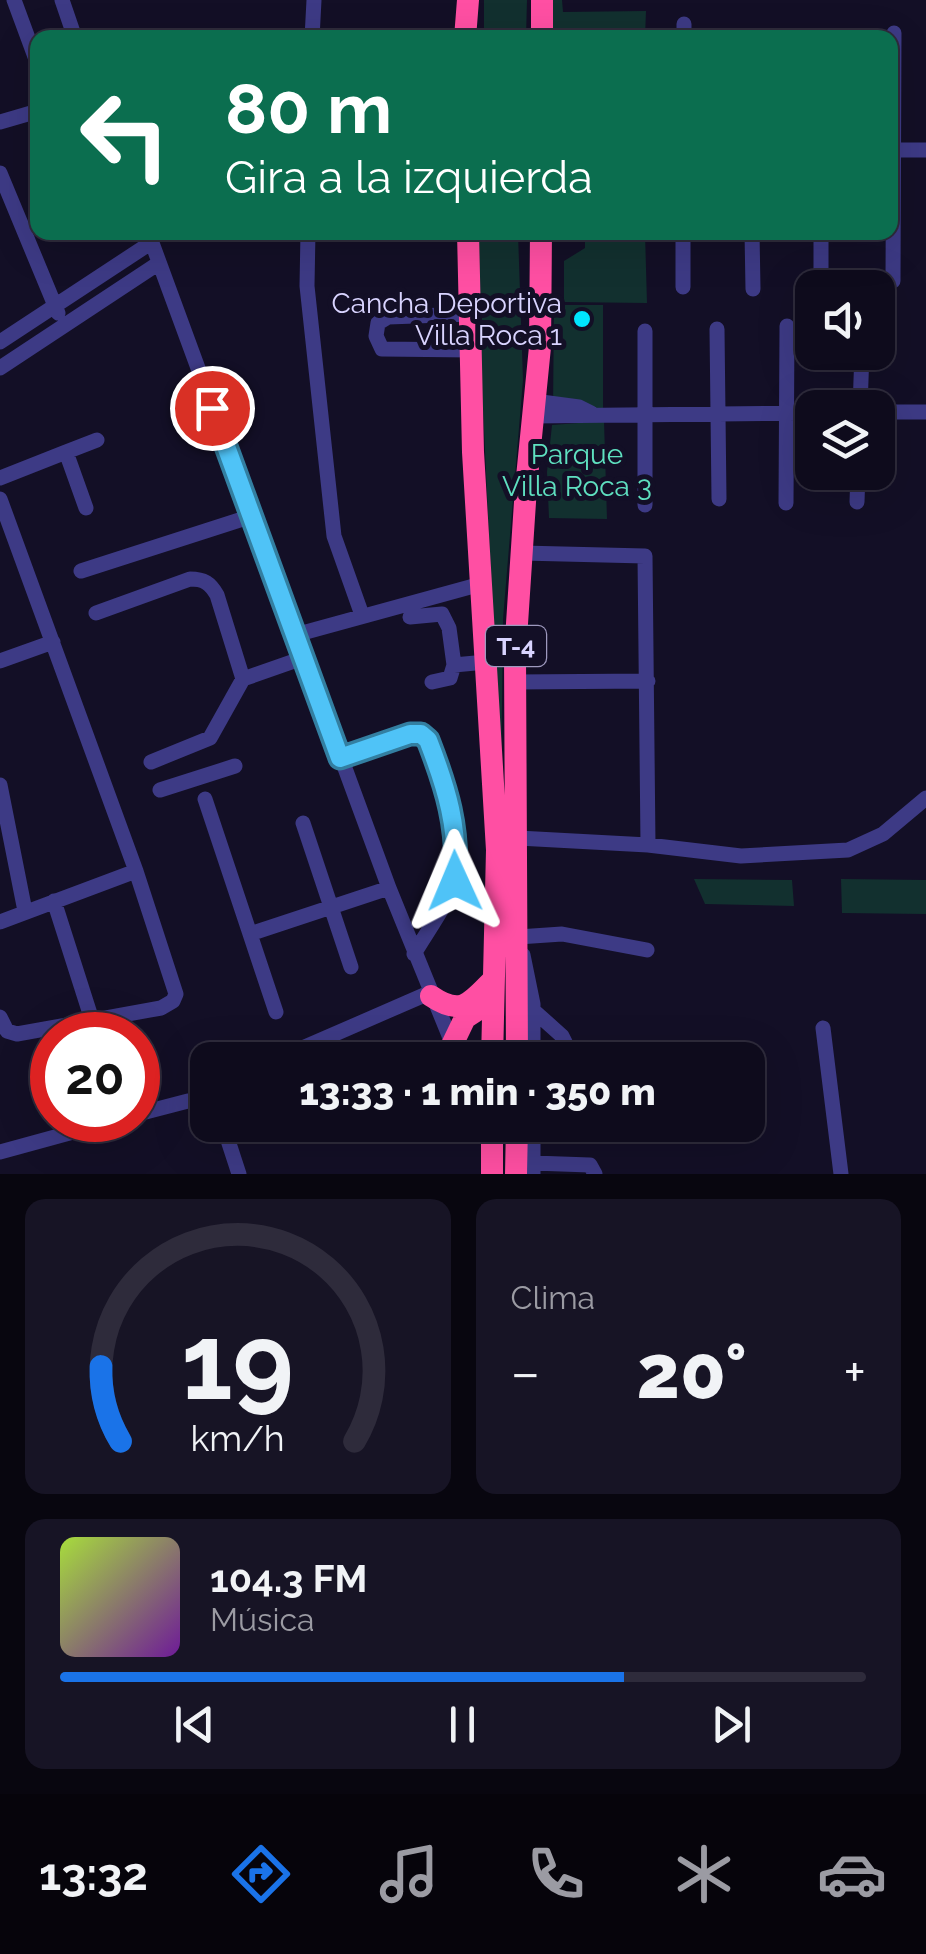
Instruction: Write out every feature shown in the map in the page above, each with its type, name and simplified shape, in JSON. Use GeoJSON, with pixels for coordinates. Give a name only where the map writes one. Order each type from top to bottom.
{"type":"FeatureCollection","features":[{"type":"Feature","properties":{"kind":"highway"},"geometry":{"type":"LineString","coordinates":[[542,0],[542,30]]}},
{"type":"Feature","properties":{"kind":"highway","name":"T-4"},"geometry":{"type":"LineString","coordinates":[[468,240],[481,584],[497,850],[492,1042]]}},
{"type":"Feature","properties":{"kind":"highway","name":"T-4"},"geometry":{"type":"LineString","coordinates":[[517,1042],[516,682],[522,553],[540,347],[541,240]]}},
{"type":"Feature","properties":{"kind":"highway"},"geometry":{"type":"LineString","coordinates":[[430,995],[445,1006],[456,1008],[493,990]]}},
{"type":"Feature","properties":{"kind":"highway"},"geometry":{"type":"LineString","coordinates":[[459,1042],[465,1018],[493,990]]}},
{"type":"Feature","properties":{"kind":"highway"},"geometry":{"type":"LineString","coordinates":[[491,1142],[492,1174]]}},
{"type":"Feature","properties":{"kind":"highway"},"geometry":{"type":"LineString","coordinates":[[519,1142],[523,1171]]}},
{"type":"Feature","properties":{"kind":"street"},"geometry":{"type":"LineString","coordinates":[[14,0],[30,43]]}},
{"type":"Feature","properties":{"kind":"street"},"geometry":{"type":"LineString","coordinates":[[62,0],[72,30]]}},
{"type":"Feature","properties":{"kind":"street"},"geometry":{"type":"LineString","coordinates":[[312,30],[314,0]]}},
{"type":"Feature","properties":{"kind":"street"},"geometry":{"type":"LineString","coordinates":[[0,122],[30,113]]}},
{"type":"Feature","properties":{"kind":"street"},"geometry":{"type":"LineString","coordinates":[[898,150],[926,150]]}},
{"type":"Feature","properties":{"kind":"street"},"geometry":{"type":"LineString","coordinates":[[0,173],[63,326]]}},
{"type":"Feature","properties":{"kind":"street"},"geometry":{"type":"LineString","coordinates":[[0,342],[146,240]]}},
{"type":"Feature","properties":{"kind":"street"},"geometry":{"type":"LineString","coordinates":[[151,240],[340,758],[451,1042]]}},
{"type":"Feature","properties":{"kind":"street"},"geometry":{"type":"LineString","coordinates":[[308,240],[308,286],[334,536],[362,615]]}},
{"type":"Feature","properties":{"kind":"street"},"geometry":{"type":"LineString","coordinates":[[683,240],[683,287]]}},
{"type":"Feature","properties":{"kind":"street"},"geometry":{"type":"LineString","coordinates":[[752,240],[753,289]]}},
{"type":"Feature","properties":{"kind":"street"},"geometry":{"type":"LineString","coordinates":[[820,270],[821,240]]}},
{"type":"Feature","properties":{"kind":"street"},"geometry":{"type":"LineString","coordinates":[[893,240],[894,270]]}},
{"type":"Feature","properties":{"kind":"street"},"geometry":{"type":"LineString","coordinates":[[0,368],[160,263]]}},
{"type":"Feature","properties":{"kind":"street"},"geometry":{"type":"LineString","coordinates":[[470,314],[388,317],[378,323],[376,336],[382,349],[471,350]]}},
{"type":"Feature","properties":{"kind":"street"},"geometry":{"type":"LineString","coordinates":[[786,503],[787,326]]}},
{"type":"Feature","properties":{"kind":"street"},"geometry":{"type":"LineString","coordinates":[[717,329],[719,499]]}},
{"type":"Feature","properties":{"kind":"street"},"geometry":{"type":"LineString","coordinates":[[644,331],[645,505]]}},
{"type":"Feature","properties":{"kind":"street"},"geometry":{"type":"LineString","coordinates":[[534,408],[580,417],[592,413],[795,413]]}},
{"type":"Feature","properties":{"kind":"street"},"geometry":{"type":"LineString","coordinates":[[895,412],[926,412]]}},
{"type":"Feature","properties":{"kind":"street"},"geometry":{"type":"LineString","coordinates":[[0,478],[96,440]]}},
{"type":"Feature","properties":{"kind":"street"},"geometry":{"type":"LineString","coordinates":[[66,452],[86,508]]}},
{"type":"Feature","properties":{"kind":"street"},"geometry":{"type":"LineString","coordinates":[[856,502],[857,490]]}},
{"type":"Feature","properties":{"kind":"street"},"geometry":{"type":"LineString","coordinates":[[0,500],[136,871],[176,994],[173,1001],[161,1008],[138,1012]]}},
{"type":"Feature","properties":{"kind":"street"},"geometry":{"type":"LineString","coordinates":[[81,571],[252,516]]}},
{"type":"Feature","properties":{"kind":"street"},"geometry":{"type":"LineString","coordinates":[[522,553],[645,556],[648,844]]}},
{"type":"Feature","properties":{"kind":"street"},"geometry":{"type":"LineString","coordinates":[[96,613],[190,579],[201,579],[217,594],[243,680]]}},
{"type":"Feature","properties":{"kind":"street"},"geometry":{"type":"LineString","coordinates":[[296,636],[481,584]]}},
{"type":"Feature","properties":{"kind":"street"},"geometry":{"type":"LineString","coordinates":[[410,617],[442,614],[448,620],[454,665],[450,678],[432,682]]}},
{"type":"Feature","properties":{"kind":"street"},"geometry":{"type":"LineString","coordinates":[[0,661],[53,642]]}},
{"type":"Feature","properties":{"kind":"street"},"geometry":{"type":"LineString","coordinates":[[151,762],[210,738],[243,680],[304,658]]}},
{"type":"Feature","properties":{"kind":"street"},"geometry":{"type":"LineString","coordinates":[[454,665],[486,662]]}},
{"type":"Feature","properties":{"kind":"street"},"geometry":{"type":"LineString","coordinates":[[516,682],[648,681]]}},
{"type":"Feature","properties":{"kind":"street"},"geometry":{"type":"LineString","coordinates":[[340,758],[410,734],[421,734],[428,740],[451,802],[457,856],[455,881],[414,954]]}},
{"type":"Feature","properties":{"kind":"street"},"geometry":{"type":"LineString","coordinates":[[188,748],[195,779]]}},
{"type":"Feature","properties":{"kind":"street"},"geometry":{"type":"LineString","coordinates":[[160,790],[234,766]]}},
{"type":"Feature","properties":{"kind":"street"},"geometry":{"type":"LineString","coordinates":[[0,785],[25,911]]}},
{"type":"Feature","properties":{"kind":"street"},"geometry":{"type":"LineString","coordinates":[[518,838],[648,844],[740,856],[848,850],[869,843],[918,812],[926,798]]}},
{"type":"Feature","properties":{"kind":"street"},"geometry":{"type":"LineString","coordinates":[[205,799],[276,1012]]}},
{"type":"Feature","properties":{"kind":"street"},"geometry":{"type":"LineString","coordinates":[[302,823],[351,967]]}},
{"type":"Feature","properties":{"kind":"street"},"geometry":{"type":"LineString","coordinates":[[0,922],[136,871]]}},
{"type":"Feature","properties":{"kind":"street"},"geometry":{"type":"LineString","coordinates":[[250,934],[389,888]]}},
{"type":"Feature","properties":{"kind":"street"},"geometry":{"type":"LineString","coordinates":[[54,901],[89,1012]]}},
{"type":"Feature","properties":{"kind":"street"},"geometry":{"type":"LineString","coordinates":[[533,1042],[530,980],[518,936],[562,934],[647,950]]}},
{"type":"Feature","properties":{"kind":"street"},"geometry":{"type":"LineString","coordinates":[[318,1042],[430,995]]}},
{"type":"Feature","properties":{"kind":"street"},"geometry":{"type":"LineString","coordinates":[[534,1010],[564,1042]]}},
{"type":"Feature","properties":{"kind":"street"},"geometry":{"type":"LineString","coordinates":[[0,1017],[7,1030],[17,1034],[30,1032]]}},
{"type":"Feature","properties":{"kind":"street"},"geometry":{"type":"LineString","coordinates":[[823,1028],[841,1174]]}},
{"type":"Feature","properties":{"kind":"street"},"geometry":{"type":"LineString","coordinates":[[160,1108],[190,1100]]}},
{"type":"Feature","properties":{"kind":"street"},"geometry":{"type":"LineString","coordinates":[[0,1152],[36,1142]]}},
{"type":"Feature","properties":{"kind":"street"},"geometry":{"type":"LineString","coordinates":[[229,1142],[239,1174]]}},
{"type":"Feature","properties":{"kind":"street"},"geometry":{"type":"LineString","coordinates":[[529,1142],[523,1171],[590,1165],[595,1174]]}},
{"type":"Feature","properties":{"kind":"green space"},"geometry":{"type":"Polygon","coordinates":[[[484,0],[527,0],[526,30],[484,30],[484,0]]]}},
{"type":"Feature","properties":{"kind":"green space"},"geometry":{"type":"Polygon","coordinates":[[[550,0],[562,0],[563,12],[646,11],[645,30],[550,30],[550,0]]]}},
{"type":"Feature","properties":{"kind":"green space"},"geometry":{"type":"Polygon","coordinates":[[[479,240],[518,240],[523,380],[503,619],[501,792],[480,344],[479,240]]]}},
{"type":"Feature","properties":{"kind":"green space"},"geometry":{"type":"Polygon","coordinates":[[[585,240],[645,240],[647,303],[564,302],[564,261],[585,248],[585,240]]]}},
{"type":"Feature","properties":{"kind":"green space","name":"Parque Villa Roca 3"},"geometry":{"type":"Polygon","coordinates":[[[554,305],[603,305],[603,408],[553,409],[554,305]]]}},
{"type":"Feature","properties":{"kind":"green space","name":"Parque Villa Roca 3"},"geometry":{"type":"Polygon","coordinates":[[[604,421],[607,519],[549,518],[547,472],[552,425],[604,421]]]}},
{"type":"Feature","properties":{"kind":"green space"},"geometry":{"type":"Polygon","coordinates":[[[694,879],[792,880],[794,906],[705,904],[694,879]]]}},
{"type":"Feature","properties":{"kind":"green space"},"geometry":{"type":"Polygon","coordinates":[[[841,879],[926,880],[926,914],[842,913],[841,879]]]}},
{"type":"Feature","properties":{"kind":"place","name":"Cancha Deportiva Villa Roca 1"},"geometry":{"type":"Point","coordinates":[582,319]}},
{"type":"Feature","properties":{"kind":"route"},"geometry":{"type":"LineString","coordinates":[[212,408],[340,758],[410,734],[421,734],[428,740],[451,802],[457,856],[455,881]]}}]}
